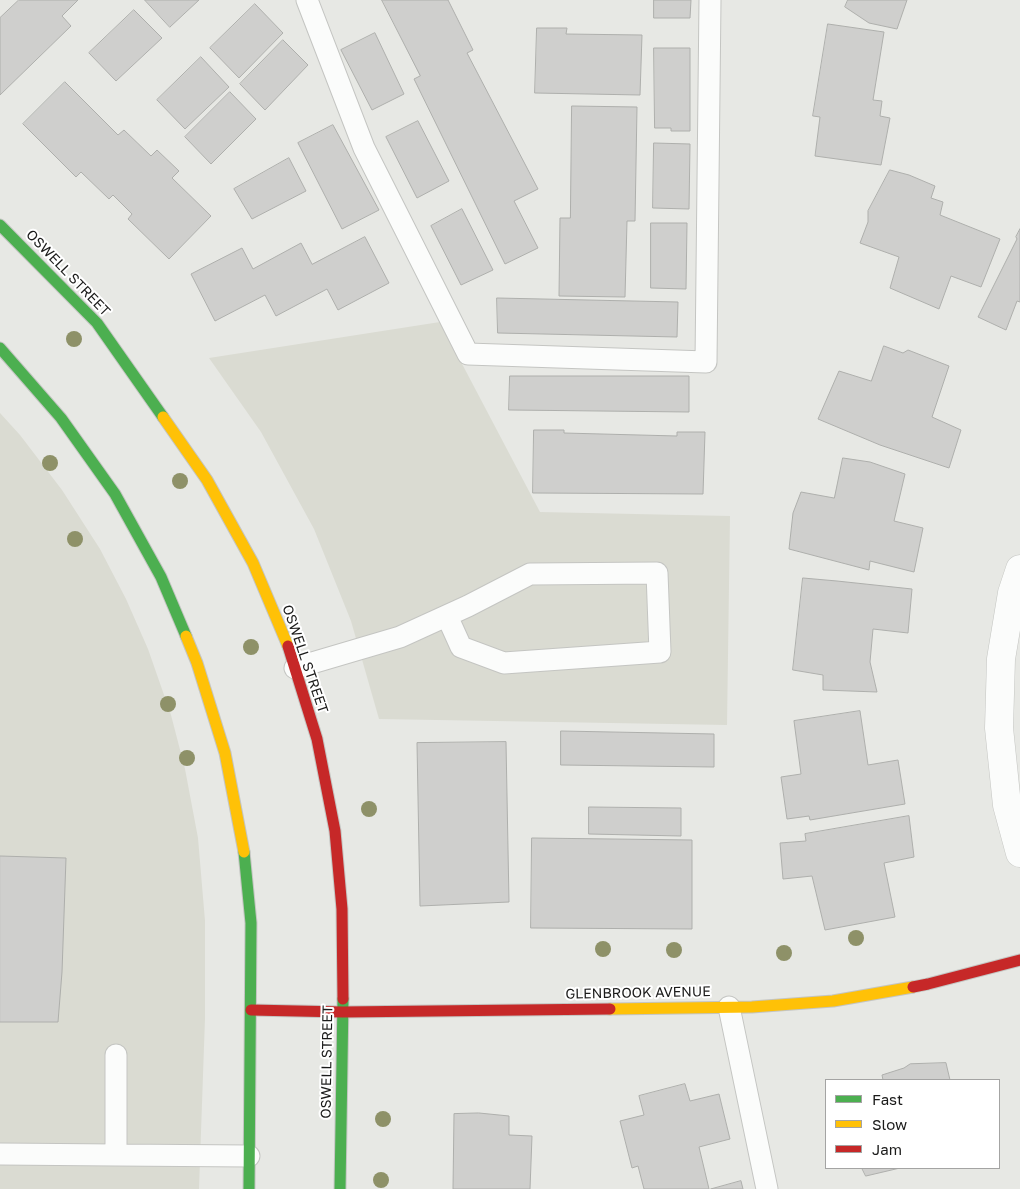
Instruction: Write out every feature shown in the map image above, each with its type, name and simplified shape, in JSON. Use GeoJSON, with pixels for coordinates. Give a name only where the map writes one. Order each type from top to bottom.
{"type":"FeatureCollection","features":[{"type":"Feature","properties":{"kind":"main road","name":"OSWELL STREET"},"geometry":{"type":"LineString","coordinates":[[0,225],[97,323],[207,480],[253,563],[289,649],[317,739],[335,831],[342,909],[343,1012],[340,1189]]}},
{"type":"Feature","properties":{"kind":"main road"},"geometry":{"type":"LineString","coordinates":[[0,348],[61,418],[115,494],[161,577],[197,663],[225,753],[243,845],[251,923],[249,1189]]}},
{"type":"Feature","properties":{"kind":"main road","name":"GLENBROOK AVENUE"},"geometry":{"type":"LineString","coordinates":[[251,1010],[343,1012],[752,1007],[833,1000],[928,984],[1020,960]]}},
{"type":"Feature","properties":{"kind":"street"},"geometry":{"type":"LineString","coordinates":[[1020,569],[1012,593],[1001,659],[999,728],[1007,805],[1020,853]]}},
{"type":"Feature","properties":{"kind":"lane"},"geometry":{"type":"LineString","coordinates":[[307,0],[364,148],[468,354],[706,362],[710,0]]}},
{"type":"Feature","properties":{"kind":"lane"},"geometry":{"type":"LineString","coordinates":[[295,668],[400,637],[447,616],[530,574],[657,573],[660,652],[504,663],[461,647],[447,616]]}},
{"type":"Feature","properties":{"kind":"lane"},"geometry":{"type":"LineString","coordinates":[[729,1007],[767,1189]]}},
{"type":"Feature","properties":{"kind":"lane"},"geometry":{"type":"LineString","coordinates":[[116,1055],[116,1155]]}},
{"type":"Feature","properties":{"kind":"lane"},"geometry":{"type":"LineString","coordinates":[[0,1154],[249,1156]]}},
{"type":"Feature","properties":{"kind":"shaded area"},"geometry":{"type":"Polygon","coordinates":[[[440,322],[540,512],[730,516],[727,725],[379,719],[351,621],[314,529],[261,432],[209,358],[440,322]]]}},
{"type":"Feature","properties":{"kind":"shaded area"},"geometry":{"type":"Polygon","coordinates":[[[0,413],[20,435],[62,490],[100,549],[126,599],[148,649],[171,715],[185,769],[198,838],[205,921],[205,1018],[199,1189],[0,1189],[0,413]]]}},
{"type":"Feature","properties":{"kind":"building"},"geometry":{"type":"Polygon","coordinates":[[[19,0],[78,0],[62,16],[71,26],[0,95],[0,18],[19,0]]]}},
{"type":"Feature","properties":{"kind":"building"},"geometry":{"type":"Polygon","coordinates":[[[145,0],[199,0],[170,27],[145,0]]]}},
{"type":"Feature","properties":{"kind":"building"},"geometry":{"type":"Polygon","coordinates":[[[382,0],[448,0],[473,50],[467,53],[538,189],[514,201],[538,248],[505,264],[414,79],[420,76],[382,0]]]}},
{"type":"Feature","properties":{"kind":"building"},"geometry":{"type":"Polygon","coordinates":[[[654,0],[691,0],[690,18],[654,18],[654,0]]]}},
{"type":"Feature","properties":{"kind":"building"},"geometry":{"type":"Polygon","coordinates":[[[848,0],[907,0],[897,29],[869,23],[845,7],[848,0]]]}},
{"type":"Feature","properties":{"kind":"building"},"geometry":{"type":"Polygon","coordinates":[[[255,4],[283,33],[239,78],[210,48],[255,4]]]}},
{"type":"Feature","properties":{"kind":"building"},"geometry":{"type":"Polygon","coordinates":[[[134,10],[162,38],[116,81],[89,53],[134,10]]]}},
{"type":"Feature","properties":{"kind":"building"},"geometry":{"type":"Polygon","coordinates":[[[828,24],[884,32],[873,100],[882,101],[880,116],[890,118],[881,165],[815,156],[820,117],[813,116],[828,24]]]}},
{"type":"Feature","properties":{"kind":"building"},"geometry":{"type":"Polygon","coordinates":[[[537,28],[567,28],[566,34],[642,35],[640,95],[535,93],[537,28]]]}},
{"type":"Feature","properties":{"kind":"building"},"geometry":{"type":"Polygon","coordinates":[[[375,33],[404,94],[372,110],[341,50],[375,33]]]}},
{"type":"Feature","properties":{"kind":"building"},"geometry":{"type":"Polygon","coordinates":[[[283,40],[308,65],[265,110],[240,84],[283,40]]]}},
{"type":"Feature","properties":{"kind":"building"},"geometry":{"type":"Polygon","coordinates":[[[654,48],[690,48],[690,131],[671,131],[671,128],[655,128],[654,48]]]}},
{"type":"Feature","properties":{"kind":"building"},"geometry":{"type":"Polygon","coordinates":[[[201,57],[229,87],[185,129],[157,100],[201,57]]]}},
{"type":"Feature","properties":{"kind":"building"},"geometry":{"type":"Polygon","coordinates":[[[65,82],[118,135],[124,130],[151,156],[157,150],[179,171],[172,178],[211,216],[169,259],[128,219],[132,214],[113,195],[109,199],[81,172],[76,177],[23,124],[65,82]]]}},
{"type":"Feature","properties":{"kind":"building"},"geometry":{"type":"Polygon","coordinates":[[[230,92],[256,119],[211,164],[185,137],[230,92]]]}},
{"type":"Feature","properties":{"kind":"building"},"geometry":{"type":"Polygon","coordinates":[[[572,106],[637,107],[635,221],[627,221],[625,297],[559,296],[560,218],[570,218],[572,106]]]}},
{"type":"Feature","properties":{"kind":"building"},"geometry":{"type":"Polygon","coordinates":[[[418,121],[449,181],[417,198],[386,137],[418,121]]]}},
{"type":"Feature","properties":{"kind":"building"},"geometry":{"type":"Polygon","coordinates":[[[333,125],[379,210],[342,229],[298,143],[333,125]]]}},
{"type":"Feature","properties":{"kind":"building"},"geometry":{"type":"Polygon","coordinates":[[[654,143],[690,144],[689,209],[653,208],[654,143]]]}},
{"type":"Feature","properties":{"kind":"building"},"geometry":{"type":"Polygon","coordinates":[[[289,158],[306,191],[252,219],[234,189],[289,158]]]}},
{"type":"Feature","properties":{"kind":"building"},"geometry":{"type":"Polygon","coordinates":[[[890,170],[909,175],[935,186],[931,198],[943,202],[940,215],[1000,239],[981,287],[951,276],[939,309],[890,288],[899,257],[860,243],[868,222],[868,211],[890,170]]]}},
{"type":"Feature","properties":{"kind":"building"},"geometry":{"type":"Polygon","coordinates":[[[462,209],[493,270],[461,285],[431,226],[462,209]]]}},
{"type":"Feature","properties":{"kind":"building"},"geometry":{"type":"Polygon","coordinates":[[[651,223],[687,223],[686,289],[651,288],[651,223]]]}},
{"type":"Feature","properties":{"kind":"building"},"geometry":{"type":"Polygon","coordinates":[[[1020,229],[1020,302],[1017,301],[1006,330],[978,317],[1017,239],[1016,237],[1020,229]]]}},
{"type":"Feature","properties":{"kind":"building"},"geometry":{"type":"Polygon","coordinates":[[[365,237],[389,283],[338,310],[327,289],[276,316],[265,295],[215,321],[191,274],[242,248],[253,269],[301,243],[312,264],[365,237]]]}},
{"type":"Feature","properties":{"kind":"building"},"geometry":{"type":"Polygon","coordinates":[[[497,298],[678,302],[677,337],[498,333],[497,298]]]}},
{"type":"Feature","properties":{"kind":"building"},"geometry":{"type":"Polygon","coordinates":[[[884,346],[903,353],[908,350],[949,366],[932,417],[961,430],[949,468],[880,445],[818,419],[839,371],[871,381],[884,346]]]}},
{"type":"Feature","properties":{"kind":"building"},"geometry":{"type":"Polygon","coordinates":[[[510,376],[689,376],[689,412],[509,410],[510,376]]]}},
{"type":"Feature","properties":{"kind":"building"},"geometry":{"type":"Polygon","coordinates":[[[534,430],[564,430],[564,433],[677,436],[677,432],[705,432],[703,494],[533,493],[534,430]]]}},
{"type":"Feature","properties":{"kind":"building"},"geometry":{"type":"Polygon","coordinates":[[[843,458],[870,462],[905,474],[894,521],[923,528],[914,572],[870,561],[869,570],[789,549],[793,513],[801,492],[834,498],[843,458]]]}},
{"type":"Feature","properties":{"kind":"building"},"geometry":{"type":"Polygon","coordinates":[[[803,578],[912,589],[908,633],[873,629],[870,662],[877,692],[823,690],[823,675],[793,670],[803,578]]]}},
{"type":"Feature","properties":{"kind":"building"},"geometry":{"type":"Polygon","coordinates":[[[860,711],[868,765],[898,760],[905,804],[810,820],[809,816],[787,819],[781,777],[801,774],[794,721],[860,711]]]}},
{"type":"Feature","properties":{"kind":"building"},"geometry":{"type":"Polygon","coordinates":[[[561,731],[714,734],[714,767],[561,765],[561,731]]]}},
{"type":"Feature","properties":{"kind":"building"},"geometry":{"type":"Polygon","coordinates":[[[506,742],[509,902],[420,906],[417,743],[506,742]]]}},
{"type":"Feature","properties":{"kind":"building"},"geometry":{"type":"Polygon","coordinates":[[[589,807],[681,808],[681,836],[589,834],[589,807]]]}},
{"type":"Feature","properties":{"kind":"building"},"geometry":{"type":"Polygon","coordinates":[[[909,816],[914,857],[884,863],[895,917],[825,930],[812,876],[783,879],[780,843],[806,841],[805,834],[909,816]]]}},
{"type":"Feature","properties":{"kind":"building"},"geometry":{"type":"Polygon","coordinates":[[[532,838],[692,840],[692,929],[531,928],[532,838]]]}},
{"type":"Feature","properties":{"kind":"building"},"geometry":{"type":"Polygon","coordinates":[[[0,856],[66,858],[62,972],[58,1022],[0,1022],[0,856]]]}},
{"type":"Feature","properties":{"kind":"building"},"geometry":{"type":"Polygon","coordinates":[[[946,1063],[950,1079],[883,1079],[882,1075],[904,1068],[910,1064],[946,1063]]]}},
{"type":"Feature","properties":{"kind":"building"},"geometry":{"type":"Polygon","coordinates":[[[685,1084],[690,1101],[719,1094],[730,1139],[699,1147],[709,1189],[644,1189],[638,1166],[632,1168],[620,1121],[644,1115],[639,1096],[685,1084]]]}},
{"type":"Feature","properties":{"kind":"building"},"geometry":{"type":"Polygon","coordinates":[[[479,1113],[509,1116],[509,1135],[532,1136],[530,1189],[453,1189],[454,1114],[479,1113]]]}},
{"type":"Feature","properties":{"kind":"building"},"geometry":{"type":"Polygon","coordinates":[[[862,1169],[896,1169],[866,1176],[862,1169]]]}},
{"type":"Feature","properties":{"kind":"building"},"geometry":{"type":"Polygon","coordinates":[[[741,1181],[743,1189],[711,1189],[741,1181]]]}},
{"type":"Feature","properties":{"kind":"traffic: fast"},"geometry":{"type":"LineString","coordinates":[[0,225],[97,323],[163,417]]}},
{"type":"Feature","properties":{"kind":"traffic: fast"},"geometry":{"type":"LineString","coordinates":[[0,348],[61,418],[115,494],[161,577],[186,636]]}},
{"type":"Feature","properties":{"kind":"traffic: fast"},"geometry":{"type":"LineString","coordinates":[[244,852],[251,923],[249,1189]]}},
{"type":"Feature","properties":{"kind":"traffic: fast"},"geometry":{"type":"LineString","coordinates":[[340,1189],[343,999]]}},
{"type":"Feature","properties":{"kind":"traffic: slow"},"geometry":{"type":"LineString","coordinates":[[163,417],[207,480],[253,563],[288,646]]}},
{"type":"Feature","properties":{"kind":"traffic: slow"},"geometry":{"type":"LineString","coordinates":[[186,636],[197,663],[225,753],[244,852]]}},
{"type":"Feature","properties":{"kind":"traffic: slow"},"geometry":{"type":"LineString","coordinates":[[610,1009],[752,1007],[833,1001],[913,987]]}},
{"type":"Feature","properties":{"kind":"traffic: jam"},"geometry":{"type":"LineString","coordinates":[[288,646],[317,739],[335,831],[342,909],[343,999]]}},
{"type":"Feature","properties":{"kind":"traffic: jam"},"geometry":{"type":"LineString","coordinates":[[913,987],[1020,960]]}},
{"type":"Feature","properties":{"kind":"traffic: jam"},"geometry":{"type":"LineString","coordinates":[[251,1010],[343,1012],[610,1009]]}}]}
